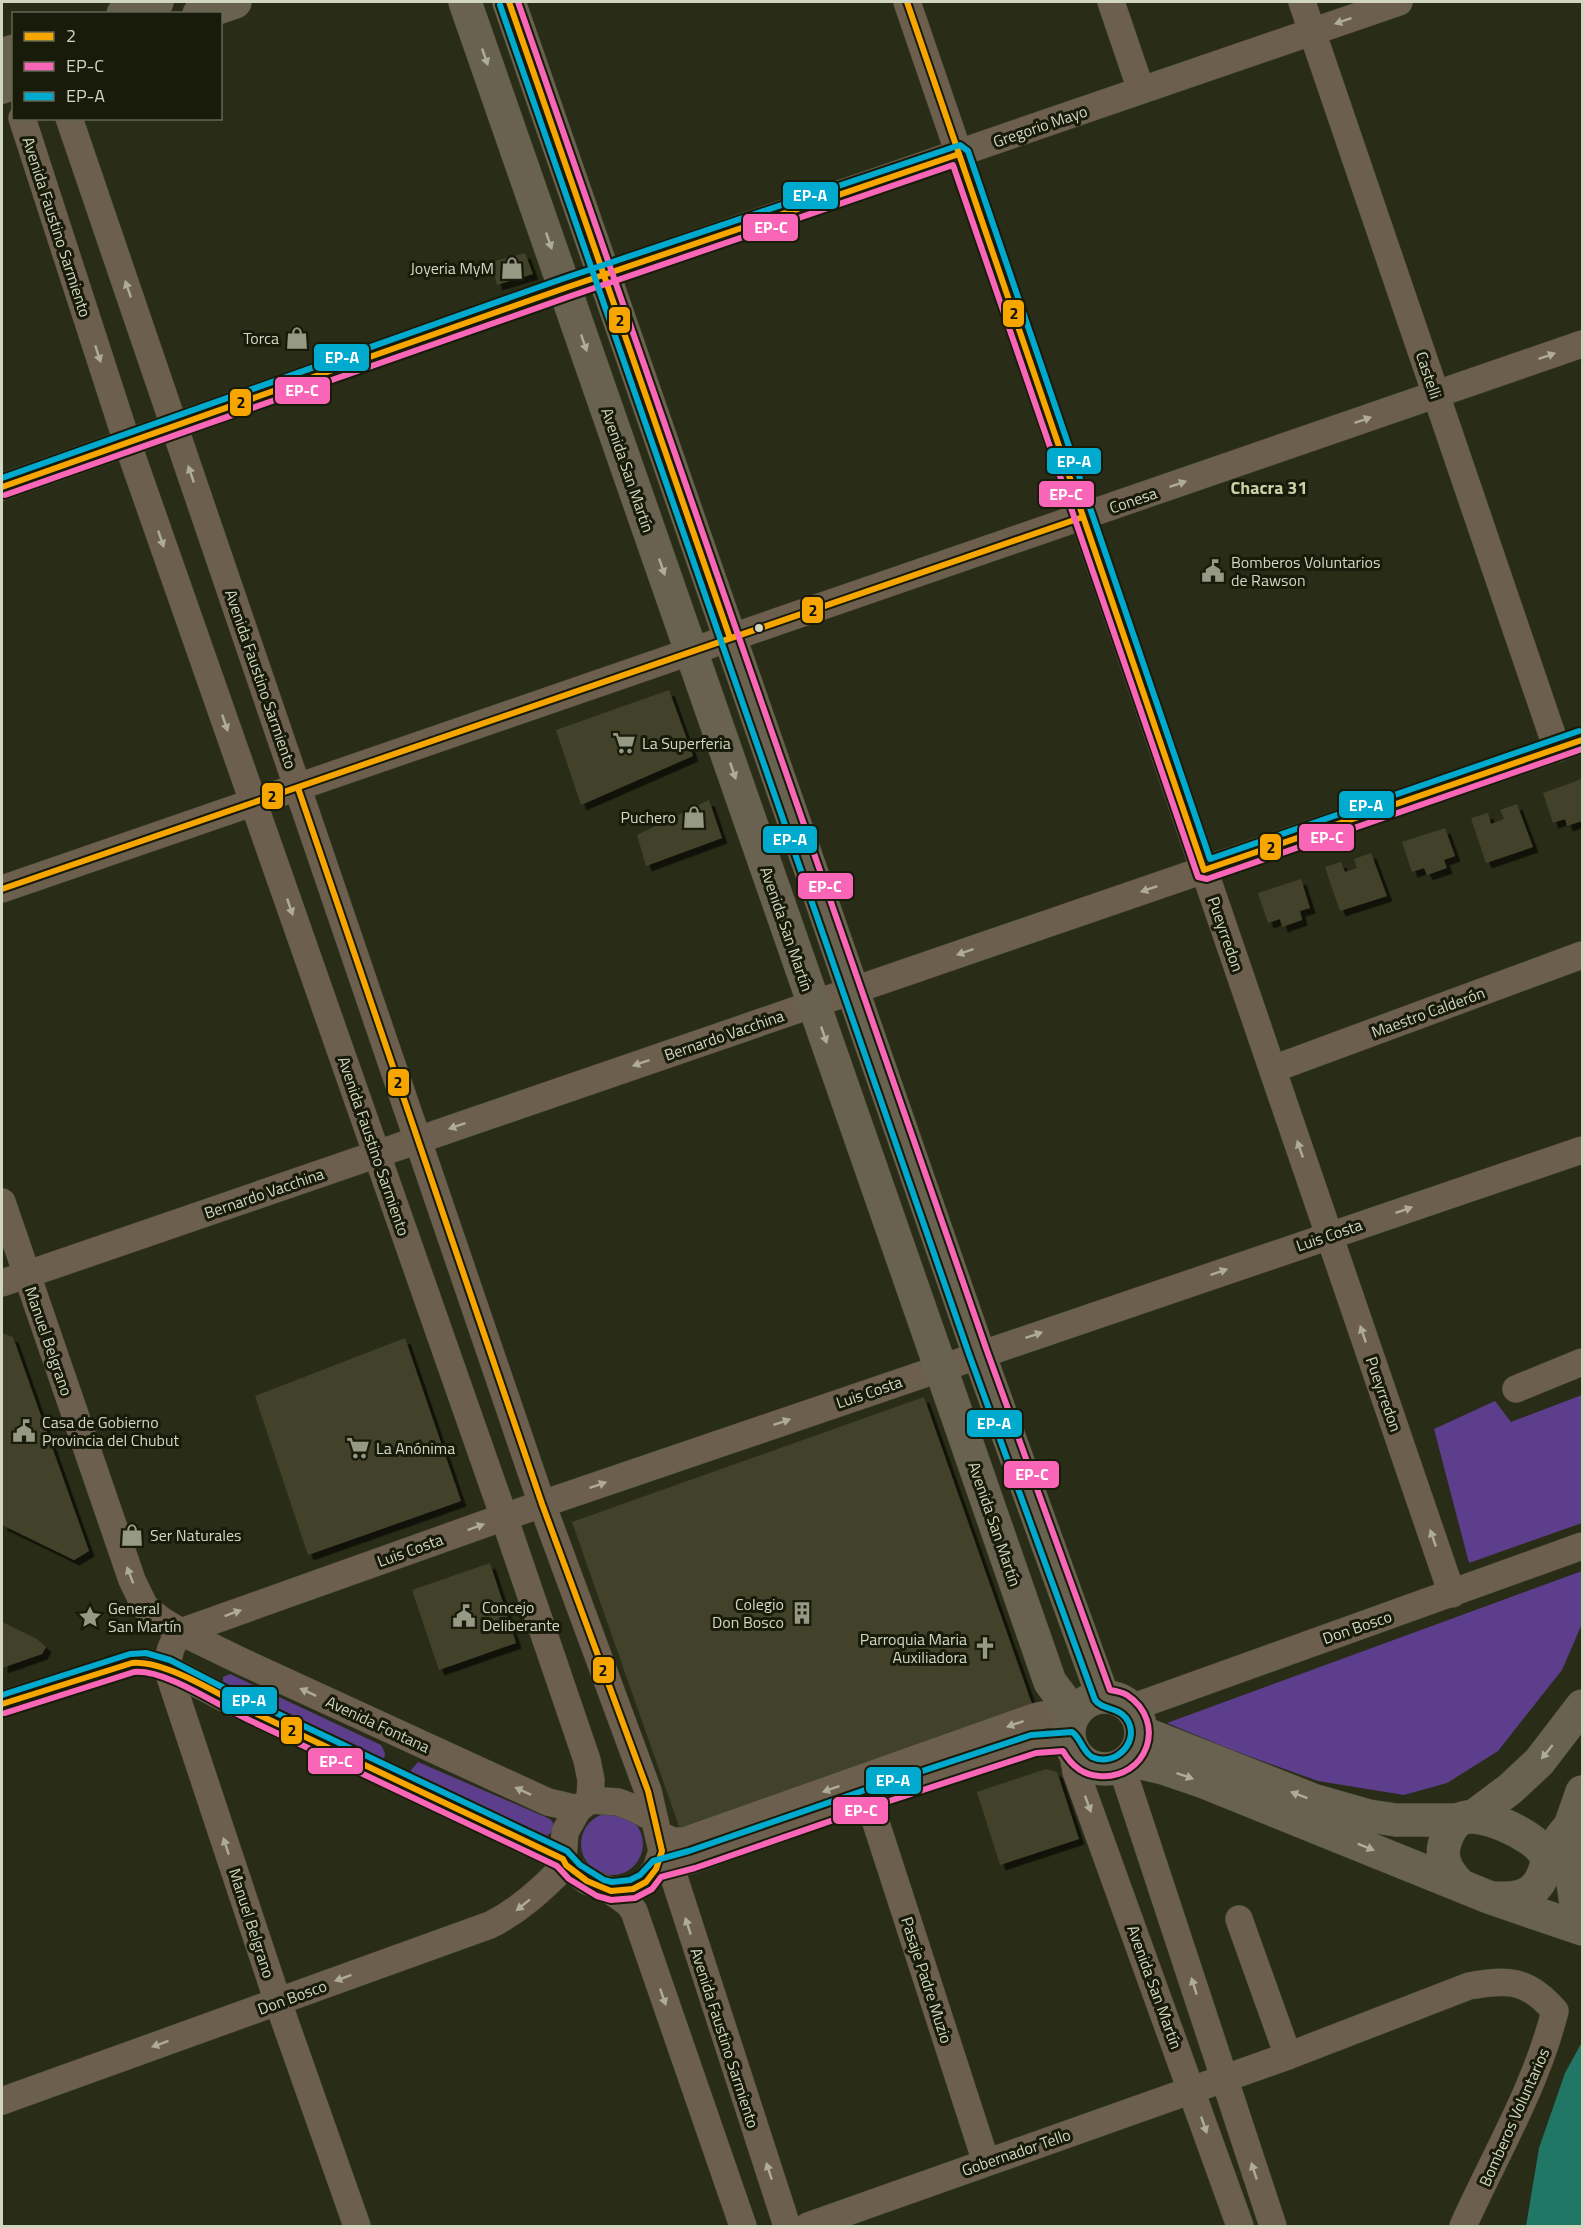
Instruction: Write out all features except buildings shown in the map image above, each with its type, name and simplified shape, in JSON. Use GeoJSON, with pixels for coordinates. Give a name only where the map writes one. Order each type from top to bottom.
{"type":"FeatureCollection","features":[{"type":"Feature","properties":{"kind":"main road"},"geometry":{"type":"LineString","coordinates":[[205,12],[235,2]]}},
{"type":"Feature","properties":{"kind":"main road","name":"Avenida San Martín"},"geometry":{"type":"LineString","coordinates":[[465,2],[1050,1682],[1072,1730],[1076,1755],[1091,1766],[1111,1768],[1125,1732]]}},
{"type":"Feature","properties":{"kind":"main road"},"geometry":{"type":"LineString","coordinates":[[509,2],[979,1354],[1125,1732],[1313,1800],[1369,1816],[1406,1821],[1467,1818],[1491,1821],[1524,1836],[1538,1846],[1581,1919]]}},
{"type":"Feature","properties":{"kind":"main road"},"geometry":{"type":"LineString","coordinates":[[7,76],[12,58]]}},
{"type":"Feature","properties":{"kind":"main road"},"geometry":{"type":"LineString","coordinates":[[1072,1730],[1084,1703],[1093,1698],[1163,1768],[1204,1782],[1491,1898],[1581,1919]]}},
{"type":"Feature","properties":{"kind":"main road"},"geometry":{"type":"LineString","coordinates":[[1459,1884],[1449,1873],[1443,1861],[1447,1837],[1467,1818],[1510,1789],[1539,1762],[1582,1706]]}},
{"type":"Feature","properties":{"kind":"main road"},"geometry":{"type":"LineString","coordinates":[[1491,1898],[1514,1898],[1524,1896],[1534,1890],[1540,1882],[1546,1858],[1570,1826],[1578,1806]]}},
{"type":"Feature","properties":{"kind":"main road"},"geometry":{"type":"LineString","coordinates":[[1578,1806],[1571,1869],[1581,1919]]}},
{"type":"Feature","properties":{"kind":"street","name":"Pueyrredon"},"geometry":{"type":"LineString","coordinates":[[907,2],[1452,1594]]}},
{"type":"Feature","properties":{"kind":"street"},"geometry":{"type":"LineString","coordinates":[[1111,2],[1141,90]]}},
{"type":"Feature","properties":{"kind":"street","name":"Castelli"},"geometry":{"type":"LineString","coordinates":[[1302,2],[1557,749]]}},
{"type":"Feature","properties":{"kind":"street","name":"Gregorio Mayo"},"geometry":{"type":"LineString","coordinates":[[2,487],[565,288],[1399,2]]}},
{"type":"Feature","properties":{"kind":"street","name":"Avenida Faustino Sarmiento"},"geometry":{"type":"LineString","coordinates":[[23,120],[127,442],[588,1760],[591,1780],[584,1805],[565,1832],[565,1862]]}},
{"type":"Feature","properties":{"kind":"street","name":"Avenida Faustino Sarmiento"},"geometry":{"type":"LineString","coordinates":[[70,120],[542,1504],[648,1791],[660,1848],[787,2226]]}},
{"type":"Feature","properties":{"kind":"street","name":"Conesa"},"geometry":{"type":"LineString","coordinates":[[2,889],[1582,344]]}},
{"type":"Feature","properties":{"kind":"street","name":"Bernardo Vacchina"},"geometry":{"type":"LineString","coordinates":[[14,1278],[1582,740]]}},
{"type":"Feature","properties":{"kind":"street","name":"Maestro Calderón"},"geometry":{"type":"LineString","coordinates":[[1273,1069],[1582,956]]}},
{"type":"Feature","properties":{"kind":"street","name":"Luis Costa"},"geometry":{"type":"LineString","coordinates":[[172,1650],[504,1517],[1582,1149]]}},
{"type":"Feature","properties":{"kind":"street","name":"Manuel Belgrano"},"geometry":{"type":"LineString","coordinates":[[2,1202],[14,1278],[132,1580],[145,1607],[161,1620],[172,1650],[278,2002],[357,2226]]}},
{"type":"Feature","properties":{"kind":"street"},"geometry":{"type":"LineString","coordinates":[[1516,1389],[1582,1362]]}},
{"type":"Feature","properties":{"kind":"street","name":"Don Bosco"},"geometry":{"type":"LineString","coordinates":[[1125,1732],[1257,1661],[1452,1594],[1582,1546]]}},
{"type":"Feature","properties":{"kind":"street"},"geometry":{"type":"LineString","coordinates":[[2,1704],[132,1663],[145,1662],[172,1650],[247,1709],[565,1862],[587,1881],[611,1891],[628,1903],[634,1911],[743,2226]]}},
{"type":"Feature","properties":{"kind":"street","name":"Avenida Fontana"},"geometry":{"type":"LineString","coordinates":[[172,1650],[548,1802],[584,1805]]}},
{"type":"Feature","properties":{"kind":"street"},"geometry":{"type":"LineString","coordinates":[[611,1891],[633,1889],[646,1882],[660,1848],[673,1841],[684,1841],[1048,1714],[1072,1730]]}},
{"type":"Feature","properties":{"kind":"street"},"geometry":{"type":"LineString","coordinates":[[584,1805],[618,1802],[634,1808],[660,1848],[692,1860],[1072,1730]]}},
{"type":"Feature","properties":{"kind":"street","name":"Avenida San Martín"},"geometry":{"type":"LineString","coordinates":[[1072,1730],[1076,1772],[1240,2226]]}},
{"type":"Feature","properties":{"kind":"street"},"geometry":{"type":"LineString","coordinates":[[1125,1732],[1224,2079],[1273,2226]]}},
{"type":"Feature","properties":{"kind":"street","name":"Pasaje Padre Muzio"},"geometry":{"type":"LineString","coordinates":[[868,1798],[986,2162]]}},
{"type":"Feature","properties":{"kind":"street","name":"Don Bosco"},"geometry":{"type":"LineString","coordinates":[[2,2101],[490,1925],[514,1913],[539,1892],[565,1862]]}},
{"type":"Feature","properties":{"kind":"street"},"geometry":{"type":"LineString","coordinates":[[1239,1919],[1288,2056]]}},
{"type":"Feature","properties":{"kind":"street","name":"Gobernador Tello"},"geometry":{"type":"LineString","coordinates":[[808,2226],[1192,2091],[1469,1986],[1497,1981],[1523,1984]]}},
{"type":"Feature","properties":{"kind":"street","name":"Bomberos Voluntarios"},"geometry":{"type":"LineString","coordinates":[[1463,2226],[1517,2115],[1549,2037],[1555,2011],[1537,1992],[1523,1984]]}},
{"type":"Feature","properties":{"kind":"shaded area"},"geometry":{"type":"Polygon","coordinates":[[[1582,1395],[1582,1523],[1469,1563],[1434,1429],[1495,1401],[1511,1422],[1582,1395]]]}},
{"type":"Feature","properties":{"kind":"shaded area"},"geometry":{"type":"Polygon","coordinates":[[[1582,1571],[1582,1624],[1562,1670],[1498,1751],[1447,1783],[1404,1795],[1318,1781],[1232,1750],[1167,1723],[1582,1571]]]}},
{"type":"Feature","properties":{"kind":"shaded area"},"geometry":{"type":"Polygon","coordinates":[[[230,1674],[381,1745],[385,1753],[384,1759],[223,1688],[223,1677],[230,1674]]]}},
{"type":"Feature","properties":{"kind":"shaded area"},"geometry":{"type":"Polygon","coordinates":[[[418,1762],[550,1819],[555,1825],[553,1831],[547,1836],[410,1778],[411,1770],[418,1762]]]}},
{"type":"Feature","properties":{"kind":"shaded area"},"geometry":{"type":"Polygon","coordinates":[[[612,1813],[634,1822],[643,1844],[634,1866],[612,1875],[590,1866],[581,1844],[590,1822],[612,1813]]]}},
{"type":"Feature","properties":{"kind":"water"},"geometry":{"type":"Polygon","coordinates":[[[1582,2042],[1582,2226],[1526,2226],[1539,2148],[1565,2073],[1582,2042]]]}},
{"type":"Feature","properties":{"kind":"transit line","name":"2"},"geometry":{"type":"LineString","coordinates":[[509,2],[730,638]]}},
{"type":"Feature","properties":{"kind":"transit line","name":"EP-C"},"geometry":{"type":"LineString","coordinates":[[5,1713],[134,1672],[161,1676],[557,1866],[569,1879],[597,1896],[611,1900],[635,1898],[652,1889],[661,1877],[695,1868],[1036,1753],[1063,1751],[1078,1768],[1087,1774],[1099,1776],[1116,1775],[1129,1769],[1140,1759],[1146,1747],[1149,1734],[1147,1720],[1140,1706],[1127,1695],[1110,1690],[987,1351],[518,2]]}},
{"type":"Feature","properties":{"kind":"transit line","name":"2"},"geometry":{"type":"LineString","coordinates":[[907,2],[1204,870],[1582,740]]}},
{"type":"Feature","properties":{"kind":"transit line","name":"EP-A"},"geometry":{"type":"LineString","coordinates":[[2,1695],[130,1654],[146,1653],[170,1660],[230,1691],[567,1851],[580,1865],[604,1880],[612,1882],[630,1880],[640,1875],[653,1861],[689,1851],[1031,1735],[1072,1732],[1092,1757],[1101,1759],[1110,1759],[1118,1755],[1129,1743],[1130,1726],[1123,1714],[1095,1700],[970,1357],[500,5]]}},
{"type":"Feature","properties":{"kind":"transit line","name":"EP-A"},"geometry":{"type":"LineString","coordinates":[[2,478],[562,279],[960,145],[968,151],[1210,859],[1579,731]]}},
{"type":"Feature","properties":{"kind":"transit line","name":"2"},"geometry":{"type":"LineString","coordinates":[[2,487],[565,288],[959,154]]}},
{"type":"Feature","properties":{"kind":"transit line","name":"EP-C"},"geometry":{"type":"LineString","coordinates":[[5,495],[568,297],[953,165],[1198,877],[1207,879],[1582,749]]}},
{"type":"Feature","properties":{"kind":"transit line","name":"2"},"geometry":{"type":"LineString","coordinates":[[2,889],[1083,517]]}},
{"type":"Feature","properties":{"kind":"transit line","name":"2"},"geometry":{"type":"LineString","coordinates":[[2,1704],[132,1663],[162,1667],[563,1859],[566,1865],[587,1881],[611,1891],[633,1889],[646,1882],[656,1869],[662,1851],[648,1791],[542,1504],[298,788]]}},
{"type":"Feature","properties":{"kind":"place","name":"Joyeria MyM"},"geometry":{"type":"Point","coordinates":[512,268]}},
{"type":"Feature","properties":{"kind":"place","name":"Torca"},"geometry":{"type":"Point","coordinates":[297,338]}},
{"type":"Feature","properties":{"kind":"place","name":"Bomberos Voluntarios de Rawson"},"geometry":{"type":"Point","coordinates":[1213,571]}},
{"type":"Feature","properties":{"kind":"place","name":"La Superferia"},"geometry":{"type":"Point","coordinates":[624,743]}},
{"type":"Feature","properties":{"kind":"place","name":"Puchero"},"geometry":{"type":"Point","coordinates":[694,817]}},
{"type":"Feature","properties":{"kind":"place","name":"Casa de Gobierno Provincia del Chubut"},"geometry":{"type":"Point","coordinates":[24,1431]}},
{"type":"Feature","properties":{"kind":"place","name":"La Anónima"},"geometry":{"type":"Point","coordinates":[358,1448]}},
{"type":"Feature","properties":{"kind":"place","name":"Ser Naturales"},"geometry":{"type":"Point","coordinates":[132,1535]}},
{"type":"Feature","properties":{"kind":"place","name":"Colegio Don Bosco"},"geometry":{"type":"Point","coordinates":[802,1613]}},
{"type":"Feature","properties":{"kind":"place","name":"Concejo Deliberante"},"geometry":{"type":"Point","coordinates":[464,1616]}},
{"type":"Feature","properties":{"kind":"place","name":"General San Martín"},"geometry":{"type":"Point","coordinates":[90,1617]}},
{"type":"Feature","properties":{"kind":"place","name":"Parroquia Maria Auxiliadora"},"geometry":{"type":"Point","coordinates":[985,1648]}},
{"type":"Feature","properties":{"kind":"district","name":"Chacra 31"},"geometry":{"type":"Point","coordinates":[1269,487]}}]}
